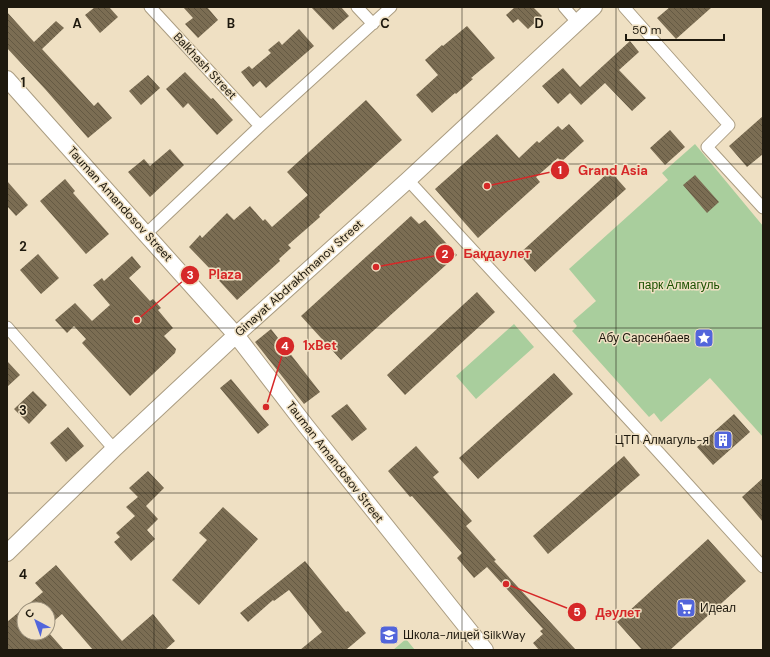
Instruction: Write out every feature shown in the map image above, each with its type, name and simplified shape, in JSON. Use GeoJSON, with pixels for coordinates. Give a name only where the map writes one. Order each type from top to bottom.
{"type":"FeatureCollection","features":[{"type":"Feature","properties":{"kind":"street","name":"Balkhash Street"},"geometry":{"type":"LineString","coordinates":[[150,7],[260,126]]}},
{"type":"Feature","properties":{"kind":"street"},"geometry":{"type":"LineString","coordinates":[[357,7],[373,24]]}},
{"type":"Feature","properties":{"kind":"street"},"geometry":{"type":"LineString","coordinates":[[147,233],[260,126],[391,7]]}},
{"type":"Feature","properties":{"kind":"street"},"geometry":{"type":"LineString","coordinates":[[564,7],[578,22]]}},
{"type":"Feature","properties":{"kind":"street","name":"Ginayat Abdrakhmanov Street"},"geometry":{"type":"LineString","coordinates":[[7,553],[114,449],[236,335],[408,180],[594,7]]}},
{"type":"Feature","properties":{"kind":"street"},"geometry":{"type":"LineString","coordinates":[[624,7],[729,125],[707,147],[763,208]]}},
{"type":"Feature","properties":{"kind":"street","name":"Tauman Amandosov Street"},"geometry":{"type":"LineString","coordinates":[[7,79],[147,233],[236,335],[306,426],[485,650]]}},
{"type":"Feature","properties":{"kind":"street"},"geometry":{"type":"LineString","coordinates":[[408,180],[643,434],[763,567]]}},
{"type":"Feature","properties":{"kind":"street"},"geometry":{"type":"LineString","coordinates":[[7,327],[114,449]]}},
{"type":"Feature","properties":{"kind":"green space","name":"парк Алмагуль"},"geometry":{"type":"Polygon","coordinates":[[[695,144],[763,226],[763,437],[710,378],[661,422],[654,413],[649,417],[572,331],[577,326],[573,321],[596,301],[569,269],[668,180],[662,173],[695,144]]]}},
{"type":"Feature","properties":{"kind":"green space"},"geometry":{"type":"Polygon","coordinates":[[[514,324],[534,347],[476,399],[456,376],[514,324]]]}},
{"type":"Feature","properties":{"kind":"green space"},"geometry":{"type":"Polygon","coordinates":[[[406,639],[415,650],[393,650],[406,639]]]}},
{"type":"Feature","properties":{"kind":"building"},"geometry":{"type":"Polygon","coordinates":[[[95,7],[109,7],[118,17],[100,33],[85,15],[95,7]]]}},
{"type":"Feature","properties":{"kind":"building"},"geometry":{"type":"Polygon","coordinates":[[[183,7],[207,7],[218,20],[198,38],[185,24],[193,18],[183,7]]]}},
{"type":"Feature","properties":{"kind":"building"},"geometry":{"type":"Polygon","coordinates":[[[311,7],[341,7],[349,16],[333,30],[311,7]]]}},
{"type":"Feature","properties":{"kind":"building"},"geometry":{"type":"Polygon","coordinates":[[[515,7],[533,7],[542,16],[528,29],[518,19],[513,23],[506,15],[515,7]]]}},
{"type":"Feature","properties":{"kind":"building"},"geometry":{"type":"Polygon","coordinates":[[[670,7],[712,7],[676,39],[657,18],[670,7]]]}},
{"type":"Feature","properties":{"kind":"building"},"geometry":{"type":"Polygon","coordinates":[[[7,12],[34,42],[56,21],[64,28],[42,49],[94,106],[98,102],[112,118],[88,138],[7,48],[7,12]]]}},
{"type":"Feature","properties":{"kind":"building"},"geometry":{"type":"Polygon","coordinates":[[[467,26],[495,58],[471,78],[473,79],[456,94],[455,93],[432,113],[416,95],[438,75],[425,60],[467,26]]]}},
{"type":"Feature","properties":{"kind":"building"},"geometry":{"type":"Polygon","coordinates":[[[299,29],[314,46],[266,88],[260,81],[253,87],[241,72],[249,66],[252,69],[271,53],[268,50],[279,41],[282,45],[299,29]]]}},
{"type":"Feature","properties":{"kind":"building"},"geometry":{"type":"Polygon","coordinates":[[[630,41],[639,52],[619,70],[646,98],[632,111],[605,83],[581,105],[570,93],[558,104],[542,86],[563,68],[580,87],[630,41]]]}},
{"type":"Feature","properties":{"kind":"building"},"geometry":{"type":"Polygon","coordinates":[[[185,72],[211,99],[213,98],[233,120],[217,135],[188,103],[183,108],[166,89],[185,72]]]}},
{"type":"Feature","properties":{"kind":"building"},"geometry":{"type":"Polygon","coordinates":[[[148,75],[160,88],[141,105],[129,91],[148,75]]]}},
{"type":"Feature","properties":{"kind":"building"},"geometry":{"type":"Polygon","coordinates":[[[366,100],[402,140],[288,245],[291,248],[279,259],[280,261],[237,300],[189,247],[200,235],[202,238],[227,213],[234,220],[250,206],[263,221],[265,219],[272,227],[308,195],[287,172],[366,100]]]}},
{"type":"Feature","properties":{"kind":"building"},"geometry":{"type":"Polygon","coordinates":[[[763,116],[763,154],[747,167],[729,146],[763,116]]]}},
{"type":"Feature","properties":{"kind":"building"},"geometry":{"type":"Polygon","coordinates":[[[569,124],[584,141],[561,162],[558,158],[536,177],[540,182],[478,238],[435,189],[497,134],[519,158],[537,141],[539,143],[558,126],[562,130],[569,124]]]}},
{"type":"Feature","properties":{"kind":"building"},"geometry":{"type":"Polygon","coordinates":[[[670,130],[685,147],[665,165],[650,148],[670,130]]]}},
{"type":"Feature","properties":{"kind":"building"},"geometry":{"type":"Polygon","coordinates":[[[170,149],[184,165],[150,197],[128,172],[144,159],[150,166],[170,149]]]}},
{"type":"Feature","properties":{"kind":"building"},"geometry":{"type":"Polygon","coordinates":[[[610,171],[626,189],[535,272],[519,254],[610,171]]]}},
{"type":"Feature","properties":{"kind":"building"},"geometry":{"type":"Polygon","coordinates":[[[695,175],[719,202],[707,213],[683,185],[695,175]]]}},
{"type":"Feature","properties":{"kind":"building"},"geometry":{"type":"Polygon","coordinates":[[[65,179],[75,191],[73,193],[109,234],[86,254],[40,201],[65,179]]]}},
{"type":"Feature","properties":{"kind":"building"},"geometry":{"type":"Polygon","coordinates":[[[7,181],[28,205],[16,216],[7,206],[7,181]]]}},
{"type":"Feature","properties":{"kind":"building"},"geometry":{"type":"Polygon","coordinates":[[[411,216],[419,224],[425,220],[457,255],[341,360],[301,316],[411,216]]]}},
{"type":"Feature","properties":{"kind":"building"},"geometry":{"type":"Polygon","coordinates":[[[38,254],[59,278],[41,294],[20,270],[38,254]]]}},
{"type":"Feature","properties":{"kind":"building"},"geometry":{"type":"Polygon","coordinates":[[[132,256],[141,267],[129,278],[150,301],[153,299],[161,308],[158,310],[173,328],[164,336],[176,349],[175,353],[130,396],[82,343],[86,339],[74,326],[67,333],[55,320],[75,303],[92,321],[110,305],[93,285],[102,278],[104,281],[132,256]]]}},
{"type":"Feature","properties":{"kind":"building"},"geometry":{"type":"Polygon","coordinates":[[[477,292],[495,312],[405,395],[387,375],[477,292]]]}},
{"type":"Feature","properties":{"kind":"building"},"geometry":{"type":"Polygon","coordinates":[[[271,329],[320,392],[304,404],[255,342],[271,329]]]}},
{"type":"Feature","properties":{"kind":"building"},"geometry":{"type":"Polygon","coordinates":[[[7,361],[20,375],[7,387],[7,361]]]}},
{"type":"Feature","properties":{"kind":"building"},"geometry":{"type":"Polygon","coordinates":[[[554,373],[573,394],[478,479],[459,458],[554,373]]]}},
{"type":"Feature","properties":{"kind":"building"},"geometry":{"type":"Polygon","coordinates":[[[231,379],[269,425],[258,434],[220,388],[231,379]]]}},
{"type":"Feature","properties":{"kind":"building"},"geometry":{"type":"Polygon","coordinates":[[[33,391],[47,405],[29,424],[14,409],[33,391]]]}},
{"type":"Feature","properties":{"kind":"building"},"geometry":{"type":"Polygon","coordinates":[[[347,404],[367,429],[352,441],[331,416],[347,404]]]}},
{"type":"Feature","properties":{"kind":"building","name":"ЦТП Алмагуль-я"},"geometry":{"type":"Polygon","coordinates":[[[734,414],[750,432],[713,465],[697,447],[734,414]]]}},
{"type":"Feature","properties":{"kind":"building"},"geometry":{"type":"Polygon","coordinates":[[[68,427],[84,446],[66,462],[50,443],[68,427]]]}},
{"type":"Feature","properties":{"kind":"building"},"geometry":{"type":"Polygon","coordinates":[[[416,446],[439,472],[433,477],[472,521],[466,526],[496,560],[494,561],[576,650],[539,650],[533,643],[543,634],[540,631],[543,629],[487,567],[474,578],[457,558],[462,553],[388,471],[416,446]]]}},
{"type":"Feature","properties":{"kind":"building"},"geometry":{"type":"Polygon","coordinates":[[[624,456],[640,475],[548,554],[533,536],[624,456]]]}},
{"type":"Feature","properties":{"kind":"building"},"geometry":{"type":"Polygon","coordinates":[[[148,471],[164,488],[146,506],[158,519],[147,530],[155,539],[131,561],[114,542],[120,537],[116,533],[135,516],[126,507],[138,497],[129,488],[148,471]]]}},
{"type":"Feature","properties":{"kind":"building"},"geometry":{"type":"Polygon","coordinates":[[[763,478],[763,522],[742,497],[763,478]]]}},
{"type":"Feature","properties":{"kind":"building"},"geometry":{"type":"Polygon","coordinates":[[[223,507],[258,539],[199,605],[172,580],[207,540],[199,533],[223,507]]]}},
{"type":"Feature","properties":{"kind":"building"},"geometry":{"type":"Polygon","coordinates":[[[708,539],[746,581],[670,650],[642,650],[617,622],[708,539]]]}},
{"type":"Feature","properties":{"kind":"building"},"geometry":{"type":"Polygon","coordinates":[[[305,561],[346,612],[348,611],[366,633],[346,650],[300,650],[322,632],[289,590],[274,601],[273,600],[248,622],[240,613],[305,561]]]}},
{"type":"Feature","properties":{"kind":"building"},"geometry":{"type":"Polygon","coordinates":[[[56,565],[122,641],[153,614],[175,641],[165,650],[93,650],[62,614],[56,619],[56,601],[32,601],[43,592],[35,583],[56,565]]]}},
{"type":"Feature","properties":{"kind":"building"},"geometry":{"type":"Polygon","coordinates":[[[16,614],[16,641],[56,641],[64,650],[7,650],[7,622],[16,614]]]}},
{"type":"Feature","properties":{"kind":"place","name":"Grand Asia"},"geometry":{"type":"Point","coordinates":[487,186]}},
{"type":"Feature","properties":{"kind":"place","name":"Бақдаулет"},"geometry":{"type":"Point","coordinates":[376,267]}},
{"type":"Feature","properties":{"kind":"place","name":"Plaza"},"geometry":{"type":"Point","coordinates":[137,320]}},
{"type":"Feature","properties":{"kind":"place","name":"Абу Сарсенбаев"},"geometry":{"type":"Point","coordinates":[704,338]}},
{"type":"Feature","properties":{"kind":"place","name":"1xBet"},"geometry":{"type":"Point","coordinates":[266,407]}},
{"type":"Feature","properties":{"kind":"place","name":"ЦТП Алмагуль-я"},"geometry":{"type":"Point","coordinates":[723,440]}},
{"type":"Feature","properties":{"kind":"place","name":"Дәулет"},"geometry":{"type":"Point","coordinates":[506,584]}},
{"type":"Feature","properties":{"kind":"place","name":"Идеал"},"geometry":{"type":"Point","coordinates":[686,608]}},
{"type":"Feature","properties":{"kind":"place","name":"Школа-лицей SilkWay"},"geometry":{"type":"Point","coordinates":[389,635]}}]}
